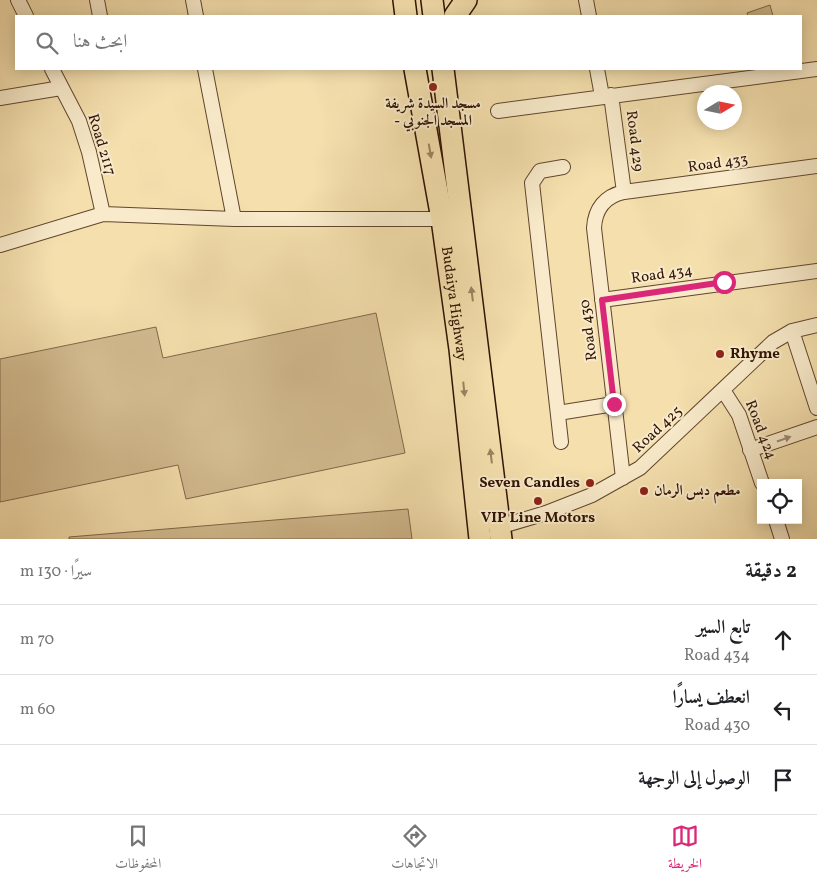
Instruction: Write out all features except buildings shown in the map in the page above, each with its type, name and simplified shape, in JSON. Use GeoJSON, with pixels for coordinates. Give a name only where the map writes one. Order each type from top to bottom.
{"type":"FeatureCollection","features":[{"type":"Feature","properties":{"kind":"main road"},"geometry":{"type":"LineString","coordinates":[[404,0],[406,15]]}},
{"type":"Feature","properties":{"kind":"main road"},"geometry":{"type":"LineString","coordinates":[[432,0],[434,15]]}},
{"type":"Feature","properties":{"kind":"main road"},"geometry":{"type":"LineString","coordinates":[[456,15],[466,0]]}},
{"type":"Feature","properties":{"kind":"main road","name":"Budaiya Highway"},"geometry":{"type":"LineString","coordinates":[[415,70],[442,219],[460,349],[480,539]]}},
{"type":"Feature","properties":{"kind":"main road","name":"Budaiya Highway"},"geometry":{"type":"LineString","coordinates":[[444,70],[500,533]]}},
{"type":"Feature","properties":{"kind":"street"},"geometry":{"type":"LineString","coordinates":[[18,0],[26,15]]}},
{"type":"Feature","properties":{"kind":"street"},"geometry":{"type":"LineString","coordinates":[[97,0],[100,15]]}},
{"type":"Feature","properties":{"kind":"street"},"geometry":{"type":"LineString","coordinates":[[192,0],[196,15]]}},
{"type":"Feature","properties":{"kind":"street"},"geometry":{"type":"LineString","coordinates":[[586,0],[589,15]]}},
{"type":"Feature","properties":{"kind":"street","name":"Road 429"},"geometry":{"type":"LineString","coordinates":[[498,111],[817,69]]}},
{"type":"Feature","properties":{"kind":"street","name":"Road 2117"},"geometry":{"type":"LineString","coordinates":[[52,70],[79,121],[89,152],[103,214]]}},
{"type":"Feature","properties":{"kind":"street"},"geometry":{"type":"LineString","coordinates":[[205,70],[234,219]]}},
{"type":"Feature","properties":{"kind":"street"},"geometry":{"type":"LineString","coordinates":[[597,70],[606,96]]}},
{"type":"Feature","properties":{"kind":"street"},"geometry":{"type":"LineString","coordinates":[[0,98],[61,88]]}},
{"type":"Feature","properties":{"kind":"street","name":"Road 429"},"geometry":{"type":"LineString","coordinates":[[606,96],[624,192]]}},
{"type":"Feature","properties":{"kind":"street","name":"Road 433"},"geometry":{"type":"LineString","coordinates":[[624,192],[817,166]]}},
{"type":"Feature","properties":{"kind":"street"},"geometry":{"type":"LineString","coordinates":[[561,442],[532,183],[540,172],[563,167]]}},
{"type":"Feature","properties":{"kind":"street","name":"Road 430"},"geometry":{"type":"LineString","coordinates":[[623,478],[594,222],[602,204],[612,196],[624,192]]}},
{"type":"Feature","properties":{"kind":"street"},"geometry":{"type":"LineString","coordinates":[[0,245],[103,214],[234,219],[442,219]]}},
{"type":"Feature","properties":{"kind":"street","name":"Road 434"},"geometry":{"type":"LineString","coordinates":[[602,300],[817,271]]}},
{"type":"Feature","properties":{"kind":"street","name":"Road 425"},"geometry":{"type":"LineString","coordinates":[[500,533],[592,495],[623,478],[647,462],[773,342],[792,331],[817,326]]}},
{"type":"Feature","properties":{"kind":"street"},"geometry":{"type":"LineString","coordinates":[[792,331],[817,408]]}},
{"type":"Feature","properties":{"kind":"street","name":"Road 424"},"geometry":{"type":"LineString","coordinates":[[723,390],[736,408],[761,479]]}},
{"type":"Feature","properties":{"kind":"street"},"geometry":{"type":"LineString","coordinates":[[558,413],[614,404]]}},
{"type":"Feature","properties":{"kind":"street"},"geometry":{"type":"LineString","coordinates":[[750,450],[817,427]]}},
{"type":"Feature","properties":{"kind":"street"},"geometry":{"type":"LineString","coordinates":[[777,524],[782,539]]}},
{"type":"Feature","properties":{"kind":"shaded area"},"geometry":{"type":"Polygon","coordinates":[[[770,5],[773,15],[748,15],[747,13],[770,5]]]}},
{"type":"Feature","properties":{"kind":"shaded area"},"geometry":{"type":"Polygon","coordinates":[[[376,313],[405,453],[186,499],[178,465],[0,502],[0,359],[156,327],[163,358],[376,313]]]}},
{"type":"Feature","properties":{"kind":"shaded area"},"geometry":{"type":"Polygon","coordinates":[[[408,509],[412,539],[69,539],[69,537],[408,509]]]}},
{"type":"Feature","properties":{"kind":"place","name":"مسجد السيدة شريفة - المسجد الجنوبي"},"geometry":{"type":"Point","coordinates":[433,87]}},
{"type":"Feature","properties":{"kind":"place","name":"Rhyme"},"geometry":{"type":"Point","coordinates":[720,354]}},
{"type":"Feature","properties":{"kind":"place","name":"Seven Candles"},"geometry":{"type":"Point","coordinates":[590,483]}},
{"type":"Feature","properties":{"kind":"place","name":"مطعم دبس الرمان"},"geometry":{"type":"Point","coordinates":[644,491]}},
{"type":"Feature","properties":{"kind":"place","name":"VIP Line Motors"},"geometry":{"type":"Point","coordinates":[538,501]}},
{"type":"Feature","properties":{"kind":"route"},"geometry":{"type":"LineString","coordinates":[[614,404],[602,300],[724,282]]}}]}
